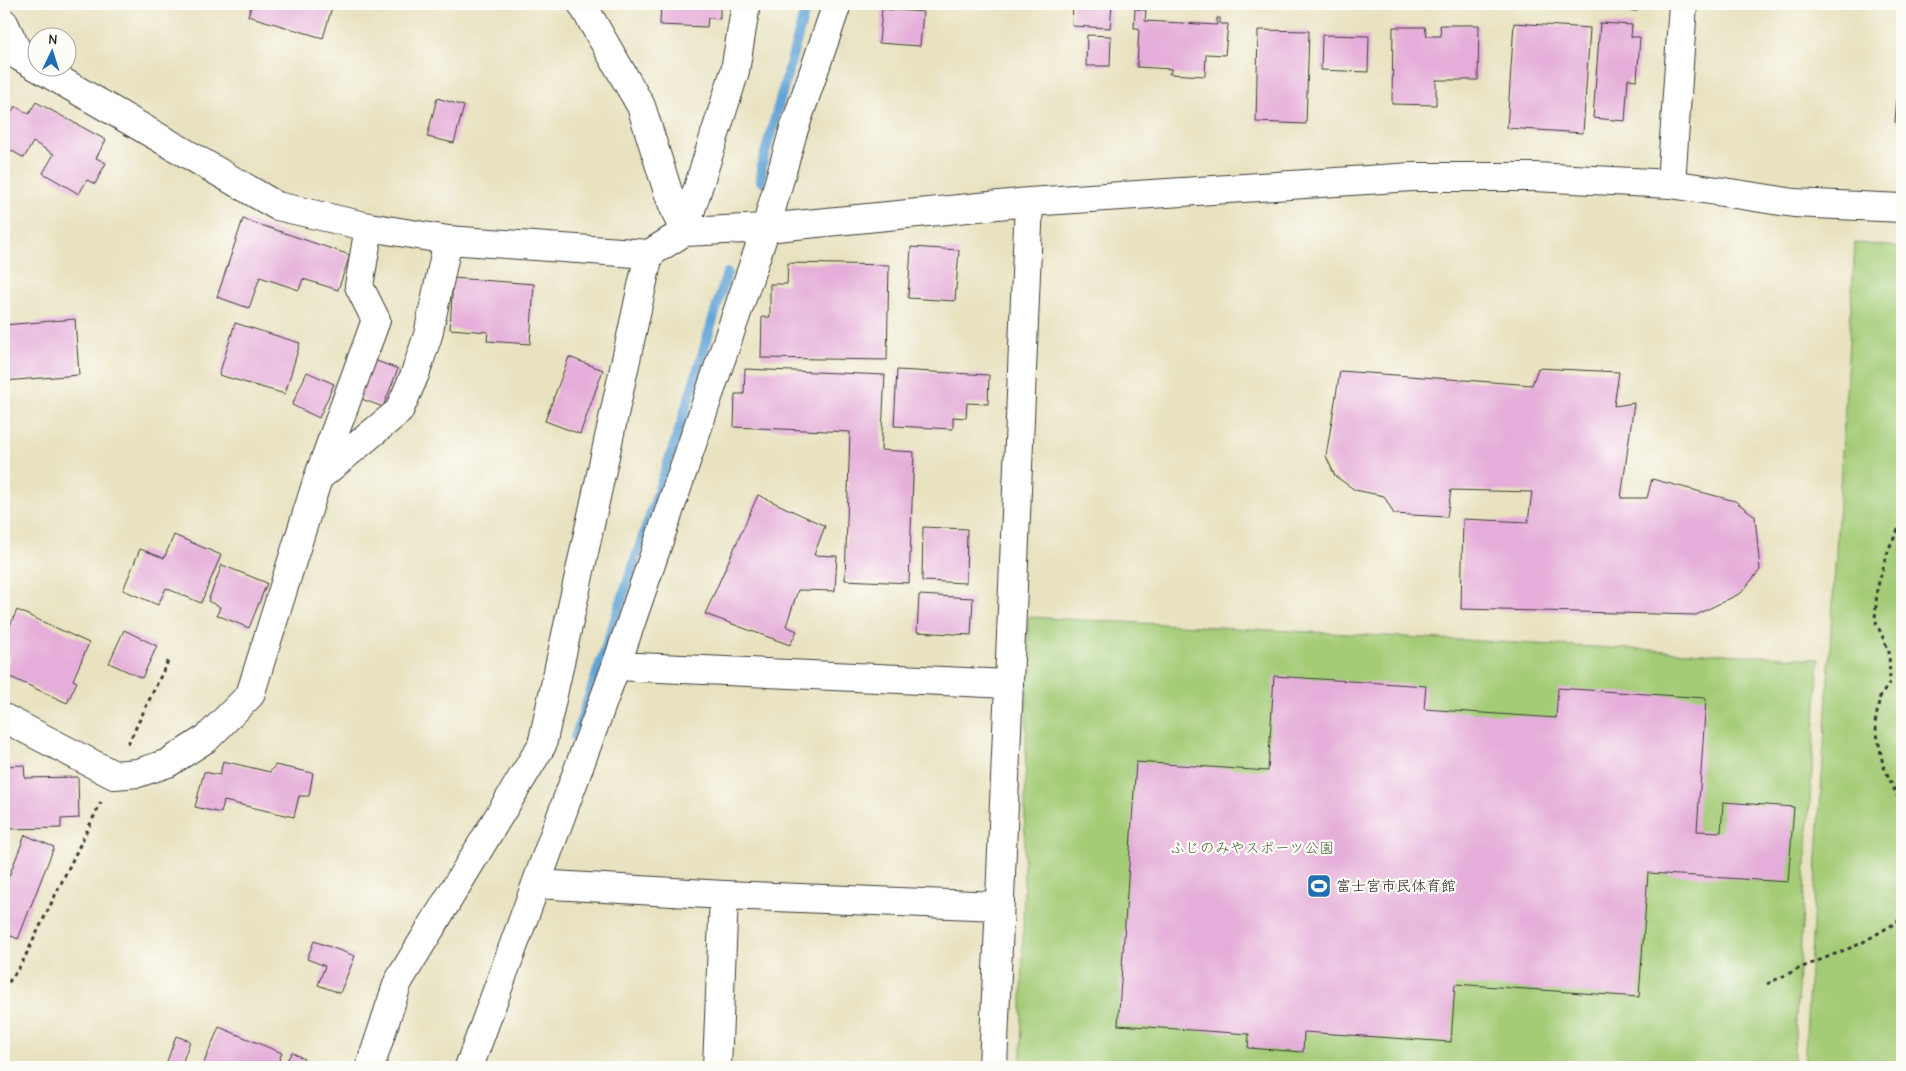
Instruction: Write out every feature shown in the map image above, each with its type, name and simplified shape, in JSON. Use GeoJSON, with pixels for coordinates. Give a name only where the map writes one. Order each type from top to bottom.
{"type":"FeatureCollection","features":[{"type":"Feature","properties":{"kind":"street"},"geometry":{"type":"LineString","coordinates":[[582,4],[641,106],[669,195],[684,232]]}},
{"type":"Feature","properties":{"kind":"street"},"geometry":{"type":"LineString","coordinates":[[684,232],[736,71],[746,4]]}},
{"type":"Feature","properties":{"kind":"street"},"geometry":{"type":"LineString","coordinates":[[469,1067],[616,666],[766,228],[793,132],[837,4]]}},
{"type":"Feature","properties":{"kind":"street"},"geometry":{"type":"LineString","coordinates":[[1671,184],[1683,4]]}},
{"type":"Feature","properties":{"kind":"street"},"geometry":{"type":"LineString","coordinates":[[4,23],[20,58],[276,206],[369,227],[448,240],[650,254],[684,232],[766,228],[1028,202],[1412,177],[1534,177],[1671,184],[1794,203],[1902,208]]}},
{"type":"Feature","properties":{"kind":"street"},"geometry":{"type":"LineString","coordinates":[[993,1067],[1028,202]]}},
{"type":"Feature","properties":{"kind":"street"},"geometry":{"type":"LineString","coordinates":[[4,718],[114,775],[138,773],[168,763],[207,738],[250,695],[318,478],[376,320],[358,286],[369,227]]}},
{"type":"Feature","properties":{"kind":"street"},"geometry":{"type":"LineString","coordinates":[[318,478],[399,411],[416,374],[428,335],[448,240]]}},
{"type":"Feature","properties":{"kind":"street"},"geometry":{"type":"LineString","coordinates":[[370,1067],[398,982],[542,744],[650,254]]}},
{"type":"Feature","properties":{"kind":"street"},"geometry":{"type":"LineString","coordinates":[[616,666],[1009,684]]}},
{"type":"Feature","properties":{"kind":"street"},"geometry":{"type":"LineString","coordinates":[[536,884],[724,895],[1000,906]]}},
{"type":"Feature","properties":{"kind":"street"},"geometry":{"type":"LineString","coordinates":[[716,1067],[724,895]]}},
{"type":"Feature","properties":{"kind":"path"},"geometry":{"type":"LineString","coordinates":[[1902,522],[1889,548],[1877,589],[1875,620],[1889,651],[1890,682],[1880,697],[1875,724],[1883,765],[1902,806]]}},
{"type":"Feature","properties":{"kind":"path"},"geometry":{"type":"LineString","coordinates":[[4,989],[22,964],[170,659]]}},
{"type":"Feature","properties":{"kind":"path"},"geometry":{"type":"LineString","coordinates":[[1767,984],[1800,968],[1860,944],[1902,919]]}},
{"type":"Feature","properties":{"kind":"green space"},"geometry":{"type":"Polygon","coordinates":[[[1855,243],[1902,247],[1902,1067],[1804,1067],[1855,243]]]}},
{"type":"Feature","properties":{"kind":"green space","name":"ふじのみやスポーツ公園"},"geometry":{"type":"Polygon","coordinates":[[[1028,617],[1819,659],[1793,1067],[1021,1067],[1028,617]]]}},
{"type":"Feature","properties":{"kind":"building"},"geometry":{"type":"Polygon","coordinates":[[[252,4],[333,4],[323,38],[248,16],[252,4]]]}},
{"type":"Feature","properties":{"kind":"building"},"geometry":{"type":"Polygon","coordinates":[[[661,4],[720,4],[720,19],[708,18],[707,27],[660,25],[661,4]]]}},
{"type":"Feature","properties":{"kind":"building"},"geometry":{"type":"Polygon","coordinates":[[[1073,4],[1112,4],[1110,28],[1072,26],[1073,4]]]}},
{"type":"Feature","properties":{"kind":"building"},"geometry":{"type":"Polygon","coordinates":[[[1527,4],[1637,4],[1637,11],[1527,4]]]}},
{"type":"Feature","properties":{"kind":"building"},"geometry":{"type":"Polygon","coordinates":[[[882,9],[923,12],[920,46],[879,43],[882,9]]]}},
{"type":"Feature","properties":{"kind":"building"},"geometry":{"type":"Polygon","coordinates":[[[1135,9],[1146,10],[1145,21],[1217,25],[1217,18],[1220,18],[1220,24],[1228,24],[1225,55],[1206,54],[1205,76],[1169,74],[1172,69],[1137,67],[1139,28],[1134,28],[1135,9]]]}},
{"type":"Feature","properties":{"kind":"building"},"geometry":{"type":"Polygon","coordinates":[[[1514,23],[1590,28],[1583,133],[1507,128],[1514,23]]]}},
{"type":"Feature","properties":{"kind":"building"},"geometry":{"type":"Polygon","coordinates":[[[1600,23],[1632,25],[1631,37],[1640,37],[1637,80],[1628,79],[1625,121],[1593,118],[1600,23]]]}},
{"type":"Feature","properties":{"kind":"building"},"geometry":{"type":"Polygon","coordinates":[[[1440,25],[1479,25],[1478,80],[1436,80],[1436,105],[1392,104],[1393,27],[1425,27],[1427,36],[1441,36],[1440,25]]]}},
{"type":"Feature","properties":{"kind":"building"},"geometry":{"type":"Polygon","coordinates":[[[1258,30],[1309,31],[1306,124],[1256,122],[1258,30]]]}},
{"type":"Feature","properties":{"kind":"building"},"geometry":{"type":"Polygon","coordinates":[[[1087,35],[1111,36],[1110,66],[1086,66],[1087,35]]]}},
{"type":"Feature","properties":{"kind":"building"},"geometry":{"type":"Polygon","coordinates":[[[1322,35],[1369,36],[1368,72],[1321,70],[1322,35]]]}},
{"type":"Feature","properties":{"kind":"building"},"geometry":{"type":"Polygon","coordinates":[[[1902,45],[1902,123],[1895,122],[1902,45]]]}},
{"type":"Feature","properties":{"kind":"building"},"geometry":{"type":"Polygon","coordinates":[[[437,98],[464,106],[454,143],[427,137],[437,98]]]}},
{"type":"Feature","properties":{"kind":"building"},"geometry":{"type":"Polygon","coordinates":[[[36,102],[106,140],[96,158],[106,163],[95,184],[87,180],[79,194],[43,173],[54,154],[33,142],[24,158],[4,146],[4,126],[15,106],[29,114],[36,102]]]}},
{"type":"Feature","properties":{"kind":"building"},"geometry":{"type":"Polygon","coordinates":[[[243,219],[350,255],[338,290],[303,279],[299,290],[260,277],[249,308],[217,297],[243,219]]]}},
{"type":"Feature","properties":{"kind":"building"},"geometry":{"type":"Polygon","coordinates":[[[911,247],[959,250],[955,301],[908,298],[911,247]]]}},
{"type":"Feature","properties":{"kind":"building"},"geometry":{"type":"Polygon","coordinates":[[[788,263],[889,265],[887,360],[761,358],[762,317],[770,317],[770,284],[787,284],[788,263]]]}},
{"type":"Feature","properties":{"kind":"building"},"geometry":{"type":"Polygon","coordinates":[[[453,278],[534,284],[530,344],[487,341],[488,332],[450,329],[453,278]]]}},
{"type":"Feature","properties":{"kind":"building"},"geometry":{"type":"Polygon","coordinates":[[[75,319],[79,375],[4,381],[4,325],[75,319]]]}},
{"type":"Feature","properties":{"kind":"building"},"geometry":{"type":"Polygon","coordinates":[[[235,323],[300,343],[285,394],[219,375],[235,323]]]}},
{"type":"Feature","properties":{"kind":"building"},"geometry":{"type":"Polygon","coordinates":[[[569,357],[603,370],[580,434],[545,421],[569,357]]]}},
{"type":"Feature","properties":{"kind":"building"},"geometry":{"type":"Polygon","coordinates":[[[374,360],[398,369],[383,407],[359,398],[374,360]]]}},
{"type":"Feature","properties":{"kind":"building"},"geometry":{"type":"Polygon","coordinates":[[[1538,368],[1619,372],[1614,406],[1634,403],[1621,498],[1647,498],[1652,479],[1735,501],[1755,516],[1760,570],[1741,593],[1696,615],[1461,609],[1463,519],[1528,522],[1532,492],[1451,490],[1447,517],[1394,514],[1384,496],[1355,490],[1335,476],[1326,456],[1340,371],[1532,385],[1538,368]]]}},
{"type":"Feature","properties":{"kind":"building"},"geometry":{"type":"Polygon","coordinates":[[[745,369],[885,375],[881,450],[914,452],[909,583],[845,580],[850,432],[734,427],[735,394],[744,394],[745,369]]]}},
{"type":"Feature","properties":{"kind":"building"},"geometry":{"type":"Polygon","coordinates":[[[897,370],[989,375],[988,404],[967,403],[966,418],[953,417],[953,429],[894,426],[897,370]]]}},
{"type":"Feature","properties":{"kind":"building"},"geometry":{"type":"Polygon","coordinates":[[[307,372],[334,384],[319,418],[292,405],[307,372]]]}},
{"type":"Feature","properties":{"kind":"building"},"geometry":{"type":"Polygon","coordinates":[[[758,495],[825,526],[814,555],[837,556],[835,591],[798,590],[786,626],[797,631],[790,645],[705,614],[758,495]]]}},
{"type":"Feature","properties":{"kind":"building"},"geometry":{"type":"Polygon","coordinates":[[[923,527],[967,529],[966,583],[922,581],[923,527]]]}},
{"type":"Feature","properties":{"kind":"building"},"geometry":{"type":"Polygon","coordinates":[[[174,535],[221,555],[201,603],[166,588],[158,605],[123,590],[140,549],[164,558],[174,535]]]}},
{"type":"Feature","properties":{"kind":"building"},"geometry":{"type":"Polygon","coordinates":[[[222,565],[267,583],[249,628],[217,615],[220,607],[208,601],[222,565]]]}},
{"type":"Feature","properties":{"kind":"building"},"geometry":{"type":"Polygon","coordinates":[[[919,595],[973,598],[971,635],[917,632],[919,595]]]}},
{"type":"Feature","properties":{"kind":"building"},"geometry":{"type":"Polygon","coordinates":[[[17,610],[89,643],[73,680],[77,682],[67,703],[8,676],[10,650],[4,647],[4,639],[17,610]]]}},
{"type":"Feature","properties":{"kind":"building"},"geometry":{"type":"Polygon","coordinates":[[[124,630],[157,646],[142,678],[109,663],[124,630]]]}},
{"type":"Feature","properties":{"kind":"building"},"geometry":{"type":"Polygon","coordinates":[[[1274,676],[1426,686],[1424,709],[1556,718],[1558,688],[1706,698],[1697,831],[1721,832],[1723,802],[1794,807],[1788,882],[1648,873],[1639,997],[1455,984],[1451,1042],[1304,1032],[1303,1052],[1248,1048],[1249,1034],[1118,1025],[1136,762],[1268,771],[1274,676]]]}},
{"type":"Feature","properties":{"kind":"building"},"geometry":{"type":"Polygon","coordinates":[[[223,761],[270,772],[275,765],[313,773],[309,796],[299,796],[294,817],[224,801],[221,813],[195,807],[204,772],[220,775],[223,761]]]}},
{"type":"Feature","properties":{"kind":"building"},"geometry":{"type":"Polygon","coordinates":[[[24,765],[25,778],[78,777],[79,818],[61,819],[61,828],[6,829],[4,766],[24,765]]]}},
{"type":"Feature","properties":{"kind":"building"},"geometry":{"type":"Polygon","coordinates":[[[25,835],[54,847],[18,939],[4,933],[4,889],[25,835]]]}},
{"type":"Feature","properties":{"kind":"building"},"geometry":{"type":"Polygon","coordinates":[[[314,941],[355,956],[340,993],[318,985],[325,966],[307,959],[314,941]]]}},
{"type":"Feature","properties":{"kind":"building"},"geometry":{"type":"Polygon","coordinates":[[[219,1027],[282,1053],[276,1067],[202,1067],[219,1027]]]}},
{"type":"Feature","properties":{"kind":"building"},"geometry":{"type":"Polygon","coordinates":[[[176,1036],[190,1041],[182,1064],[190,1067],[165,1067],[176,1036]]]}},
{"type":"Feature","properties":{"kind":"building"},"geometry":{"type":"Polygon","coordinates":[[[292,1052],[309,1062],[305,1067],[283,1067],[292,1052]]]}},
{"type":"Feature","properties":{"kind":"building"},"geometry":{"type":"Polygon","coordinates":[[[595,1063],[661,1066],[661,1067],[595,1067],[595,1063]]]}},
{"type":"Feature","properties":{"kind":"waterway"},"geometry":{"type":"LineString","coordinates":[[761,181],[762,164],[807,4]]}},
{"type":"Feature","properties":{"kind":"waterway"},"geometry":{"type":"LineString","coordinates":[[575,738],[682,421],[727,273]]}},
{"type":"Feature","properties":{"kind":"place","name":"富士宮市民体育館"},"geometry":{"type":"Point","coordinates":[1319,886]}}]}
